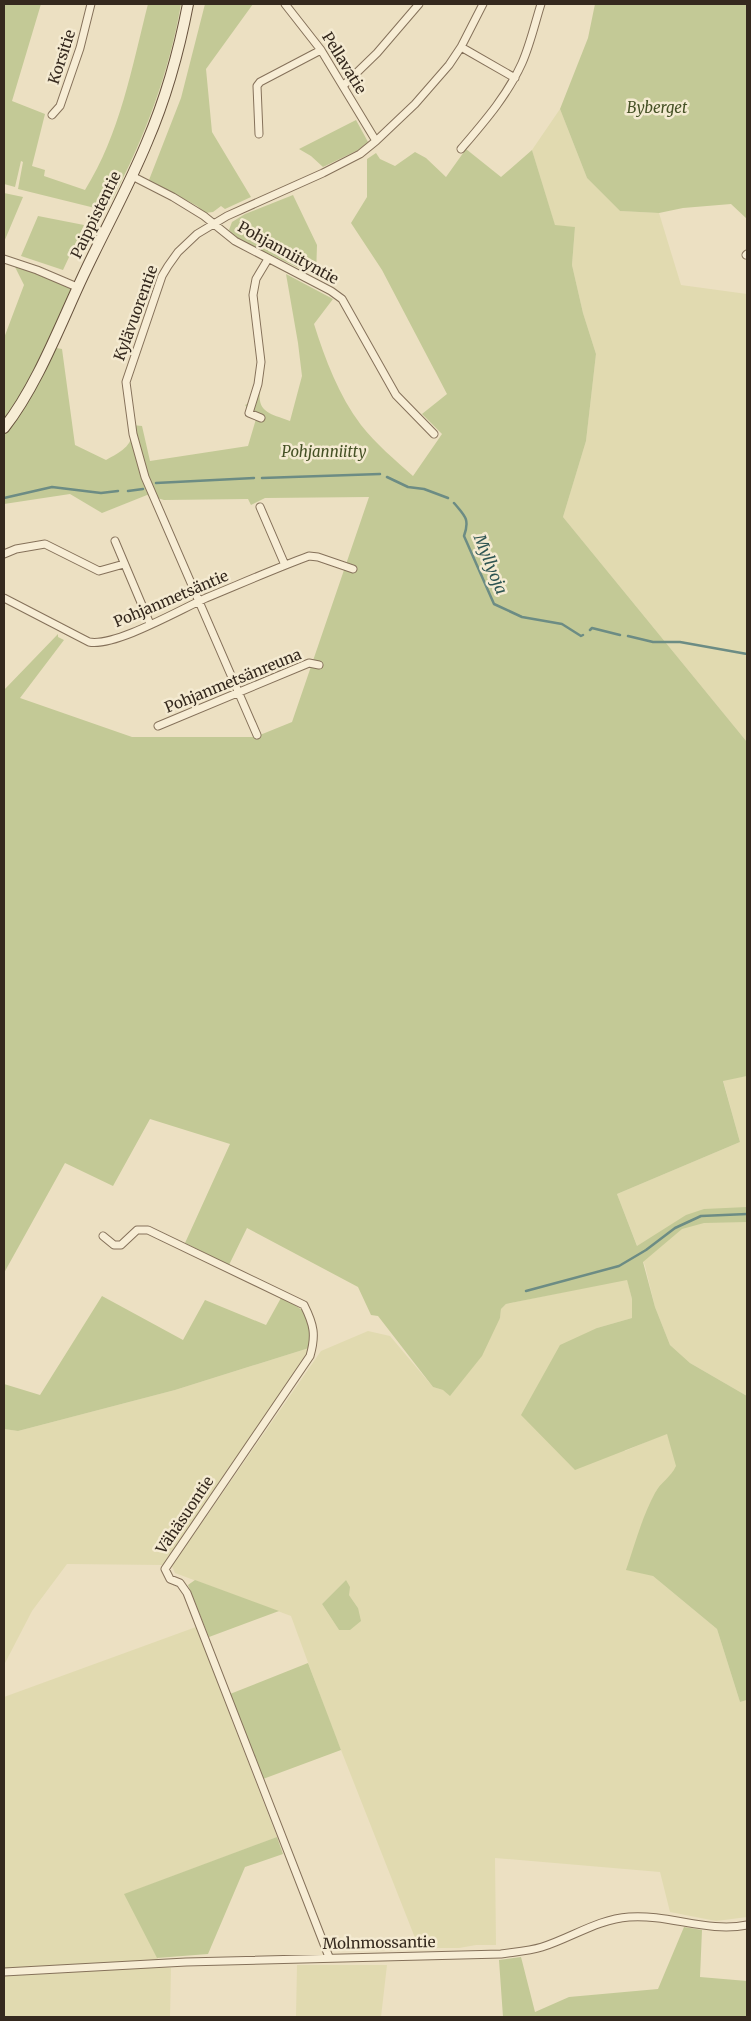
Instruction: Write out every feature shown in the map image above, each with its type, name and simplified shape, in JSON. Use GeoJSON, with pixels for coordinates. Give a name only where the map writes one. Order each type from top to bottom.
{"type":"FeatureCollection","features":[{"type":"Feature","properties":{"kind":"street","name":"Korsitie"},"geometry":{"type":"LineString","coordinates":[[52,115],[60,106],[80,48],[91,4]]}},
{"type":"Feature","properties":{"kind":"street","name":"Paippistentie"},"geometry":{"type":"LineString","coordinates":[[4,428],[17,410],[59,330],[148,140],[168,86],[182,36],[188,4]]}},
{"type":"Feature","properties":{"kind":"street"},"geometry":{"type":"LineString","coordinates":[[343,86],[377,53],[419,4]]}},
{"type":"Feature","properties":{"kind":"street","name":"Kylävuorentie"},"geometry":{"type":"LineString","coordinates":[[257,735],[145,477],[133,434],[126,382],[162,276],[178,252],[197,234],[215,225],[227,216],[360,154],[376,141],[420,98],[448,65],[461,47],[483,4]]}},
{"type":"Feature","properties":{"kind":"street"},"geometry":{"type":"LineString","coordinates":[[461,150],[502,100],[515,78],[523,62],[541,4]]}},
{"type":"Feature","properties":{"kind":"street","name":"Pellavatie"},"geometry":{"type":"LineString","coordinates":[[290,5],[321,50],[376,141]]}},
{"type":"Feature","properties":{"kind":"street"},"geometry":{"type":"LineString","coordinates":[[461,47],[515,78]]}},
{"type":"Feature","properties":{"kind":"street"},"geometry":{"type":"LineString","coordinates":[[259,134],[257,86],[260,82],[321,50]]}},
{"type":"Feature","properties":{"kind":"street","name":"Pohjanniityntie"},"geometry":{"type":"LineString","coordinates":[[132,176],[173,196],[204,216],[227,235],[268,259],[331,291],[342,299],[396,395],[434,434]]}},
{"type":"Feature","properties":{"kind":"street"},"geometry":{"type":"LineString","coordinates":[[4,259],[78,287]]}},
{"type":"Feature","properties":{"kind":"street"},"geometry":{"type":"LineString","coordinates":[[261,418],[249,413],[258,384],[261,362],[254,295],[256,279],[268,259]]}},
{"type":"Feature","properties":{"kind":"street"},"geometry":{"type":"LineString","coordinates":[[260,507],[286,565]]}},
{"type":"Feature","properties":{"kind":"street"},"geometry":{"type":"LineString","coordinates":[[115,541],[150,624]]}},
{"type":"Feature","properties":{"kind":"street"},"geometry":{"type":"LineString","coordinates":[[4,554],[16,548],[45,544],[100,571],[124,564]]}},
{"type":"Feature","properties":{"kind":"street","name":"Pohjanmetsäntie"},"geometry":{"type":"LineString","coordinates":[[4,598],[88,642],[95,643],[108,641],[150,624],[309,556],[318,556],[354,568]]}},
{"type":"Feature","properties":{"kind":"street","name":"Pohjanmetsänreuna"},"geometry":{"type":"LineString","coordinates":[[158,726],[309,663],[319,666]]}},
{"type":"Feature","properties":{"kind":"street","name":"Vähäsuontie"},"geometry":{"type":"LineString","coordinates":[[103,1236],[114,1245],[121,1245],[138,1230],[148,1230],[304,1305],[313,1323],[314,1342],[310,1356],[165,1569],[170,1579],[180,1583],[187,1593],[329,1957]]}},
{"type":"Feature","properties":{"kind":"street","name":"Molnmossantie"},"geometry":{"type":"LineString","coordinates":[[4,1972],[186,1962],[501,1954],[542,1948],[605,1921],[628,1917],[730,1928],[747,1925]]}},
{"type":"Feature","properties":{"kind":"shaded area"},"geometry":{"type":"Polygon","coordinates":[[[560,109],[587,178],[620,211],[659,213],[681,285],[747,294],[747,742],[563,517],[586,441],[596,354],[583,313],[572,265],[575,227],[555,226],[532,150],[560,109]]]}},
{"type":"Feature","properties":{"kind":"shaded area"},"geometry":{"type":"Polygon","coordinates":[[[747,1076],[747,1396],[690,1363],[670,1345],[655,1307],[645,1266],[617,1194],[740,1142],[723,1080],[747,1076]]]}},
{"type":"Feature","properties":{"kind":"shaded area"},"geometry":{"type":"Polygon","coordinates":[[[627,1279],[632,1299],[632,1318],[597,1328],[625,1451],[667,1433],[677,1466],[673,1474],[656,1491],[653,1576],[717,1629],[740,1702],[747,1700],[747,1917],[716,1921],[670,1912],[660,1872],[495,1858],[496,1945],[476,1945],[459,1948],[419,1948],[328,1717],[291,1616],[175,1573],[172,1566],[321,1351],[368,1331],[390,1336],[433,1387],[443,1390],[500,1318],[501,1309],[506,1304],[627,1279]],[[346,1580],[322,1604],[339,1630],[358,1608],[349,1595],[346,1580]]]}},
{"type":"Feature","properties":{"kind":"shaded area"},"geometry":{"type":"Polygon","coordinates":[[[309,1348],[308,1356],[163,1565],[67,1564],[32,1611],[4,1665],[4,1429],[18,1431],[175,1390],[309,1348]]]}},
{"type":"Feature","properties":{"kind":"shaded area"},"geometry":{"type":"Polygon","coordinates":[[[196,1627],[277,1837],[125,1894],[162,1967],[171,1968],[170,2017],[4,2017],[4,1697],[196,1627]]]}},
{"type":"Feature","properties":{"kind":"shaded area"},"geometry":{"type":"Polygon","coordinates":[[[297,1965],[387,1965],[381,2017],[296,2017],[297,1965]]]}},
{"type":"Feature","properties":{"kind":"green space"},"geometry":{"type":"Polygon","coordinates":[[[4,4],[41,4],[12,101],[45,114],[32,166],[45,170],[44,176],[85,190],[107,146],[124,100],[148,4],[181,4],[163,80],[145,128],[112,200],[103,201],[99,209],[18,189],[23,162],[21,161],[15,187],[4,184],[4,4]]]}},
{"type":"Feature","properties":{"kind":"green space"},"geometry":{"type":"Polygon","coordinates":[[[205,4],[253,4],[206,69],[212,132],[251,197],[225,209],[221,206],[213,212],[205,213],[197,206],[149,180],[181,98],[205,4]]]}},
{"type":"Feature","properties":{"kind":"green space","name":"Byberget"},"geometry":{"type":"Polygon","coordinates":[[[595,4],[747,4],[747,219],[731,204],[683,208],[659,213],[620,211],[587,178],[560,109],[588,38],[595,4]]]}},
{"type":"Feature","properties":{"kind":"green space"},"geometry":{"type":"Polygon","coordinates":[[[356,120],[368,142],[358,150],[323,167],[311,156],[299,149],[356,120]]]}},
{"type":"Feature","properties":{"kind":"green space","name":"Pohjanniitty"},"geometry":{"type":"Polygon","coordinates":[[[466,149],[501,177],[532,150],[555,225],[575,227],[572,265],[583,313],[596,354],[586,441],[563,517],[747,742],[747,1076],[723,1081],[740,1142],[617,1194],[637,1246],[686,1215],[704,1209],[747,1207],[747,1222],[704,1223],[682,1229],[643,1262],[655,1307],[670,1345],[690,1363],[747,1396],[747,1700],[740,1702],[717,1629],[653,1576],[626,1570],[650,1502],[657,1489],[676,1466],[667,1434],[575,1470],[521,1415],[560,1345],[597,1328],[632,1318],[632,1299],[627,1280],[506,1304],[501,1309],[500,1318],[482,1356],[450,1396],[443,1390],[433,1387],[378,1316],[371,1315],[358,1287],[247,1228],[229,1265],[185,1243],[230,1144],[150,1119],[113,1186],[65,1163],[4,1273],[4,690],[58,634],[58,637],[64,640],[20,698],[132,737],[255,737],[292,722],[369,497],[265,498],[251,505],[248,499],[164,500],[147,495],[102,513],[70,494],[4,504],[4,338],[24,285],[12,261],[77,287],[51,347],[62,349],[75,445],[106,460],[126,447],[131,438],[132,425],[142,426],[150,461],[248,446],[256,419],[245,405],[249,403],[251,397],[260,393],[261,405],[264,409],[273,415],[290,421],[302,376],[286,274],[333,299],[314,324],[333,377],[361,425],[379,445],[413,476],[442,434],[422,414],[447,394],[382,270],[351,223],[367,197],[367,159],[376,153],[380,159],[395,166],[415,152],[426,158],[446,177],[466,149]]]}},
{"type":"Feature","properties":{"kind":"green space"},"geometry":{"type":"Polygon","coordinates":[[[4,193],[23,197],[4,242],[4,193]]]}},
{"type":"Feature","properties":{"kind":"green space"},"geometry":{"type":"Polygon","coordinates":[[[293,195],[317,245],[316,276],[237,239],[229,230],[232,222],[245,214],[293,195]]]}},
{"type":"Feature","properties":{"kind":"green space"},"geometry":{"type":"Polygon","coordinates":[[[38,216],[84,225],[63,270],[21,256],[38,216]]]}},
{"type":"Feature","properties":{"kind":"green space"},"geometry":{"type":"Polygon","coordinates":[[[102,1296],[183,1340],[205,1300],[266,1325],[281,1298],[298,1307],[307,1316],[310,1329],[309,1348],[175,1390],[18,1431],[4,1429],[4,1384],[40,1395],[102,1296]]]}},
{"type":"Feature","properties":{"kind":"green space"},"geometry":{"type":"Polygon","coordinates":[[[195,1580],[279,1611],[209,1637],[188,1585],[195,1580]]]}},
{"type":"Feature","properties":{"kind":"green space"},"geometry":{"type":"Polygon","coordinates":[[[346,1580],[350,1587],[349,1595],[358,1608],[361,1621],[350,1630],[339,1630],[322,1604],[346,1580]]]}},
{"type":"Feature","properties":{"kind":"green space"},"geometry":{"type":"Polygon","coordinates":[[[308,1663],[341,1750],[263,1779],[230,1694],[308,1663]]]}},
{"type":"Feature","properties":{"kind":"green space"},"geometry":{"type":"Polygon","coordinates":[[[277,1837],[283,1854],[245,1867],[208,1954],[157,1958],[124,1894],[277,1837]]]}},
{"type":"Feature","properties":{"kind":"green space"},"geometry":{"type":"Polygon","coordinates":[[[684,1927],[702,1930],[700,1977],[747,1981],[747,2017],[503,2017],[499,1960],[521,1957],[535,2012],[569,1997],[658,1989],[684,1927]]]}},
{"type":"Feature","properties":{"kind":"waterway","name":"Myllyoja"},"geometry":{"type":"LineString","coordinates":[[262,478],[380,474]]}},
{"type":"Feature","properties":{"kind":"waterway","name":"Myllyoja"},"geometry":{"type":"LineString","coordinates":[[387,477],[408,487],[424,489],[448,498]]}},
{"type":"Feature","properties":{"kind":"waterway","name":"Myllyoja"},"geometry":{"type":"LineString","coordinates":[[156,483],[254,478]]}},
{"type":"Feature","properties":{"kind":"waterway","name":"Myllyoja"},"geometry":{"type":"LineString","coordinates":[[4,498],[52,487],[101,493],[118,491]]}},
{"type":"Feature","properties":{"kind":"waterway","name":"Myllyoja"},"geometry":{"type":"LineString","coordinates":[[128,491],[143,489]]}},
{"type":"Feature","properties":{"kind":"waterway","name":"Myllyoja"},"geometry":{"type":"LineString","coordinates":[[454,503],[465,518],[467,526],[464,536],[494,604],[522,617],[562,624],[581,636],[583,635]]}},
{"type":"Feature","properties":{"kind":"waterway","name":"Myllyoja"},"geometry":{"type":"LineString","coordinates":[[590,630],[592,628],[620,635]]}},
{"type":"Feature","properties":{"kind":"waterway","name":"Myllyoja"},"geometry":{"type":"LineString","coordinates":[[628,636],[653,642],[680,642],[747,654]]}},
{"type":"Feature","properties":{"kind":"waterway"},"geometry":{"type":"LineString","coordinates":[[526,1291],[619,1266],[646,1250],[675,1228],[701,1216],[747,1214]]}}]}
